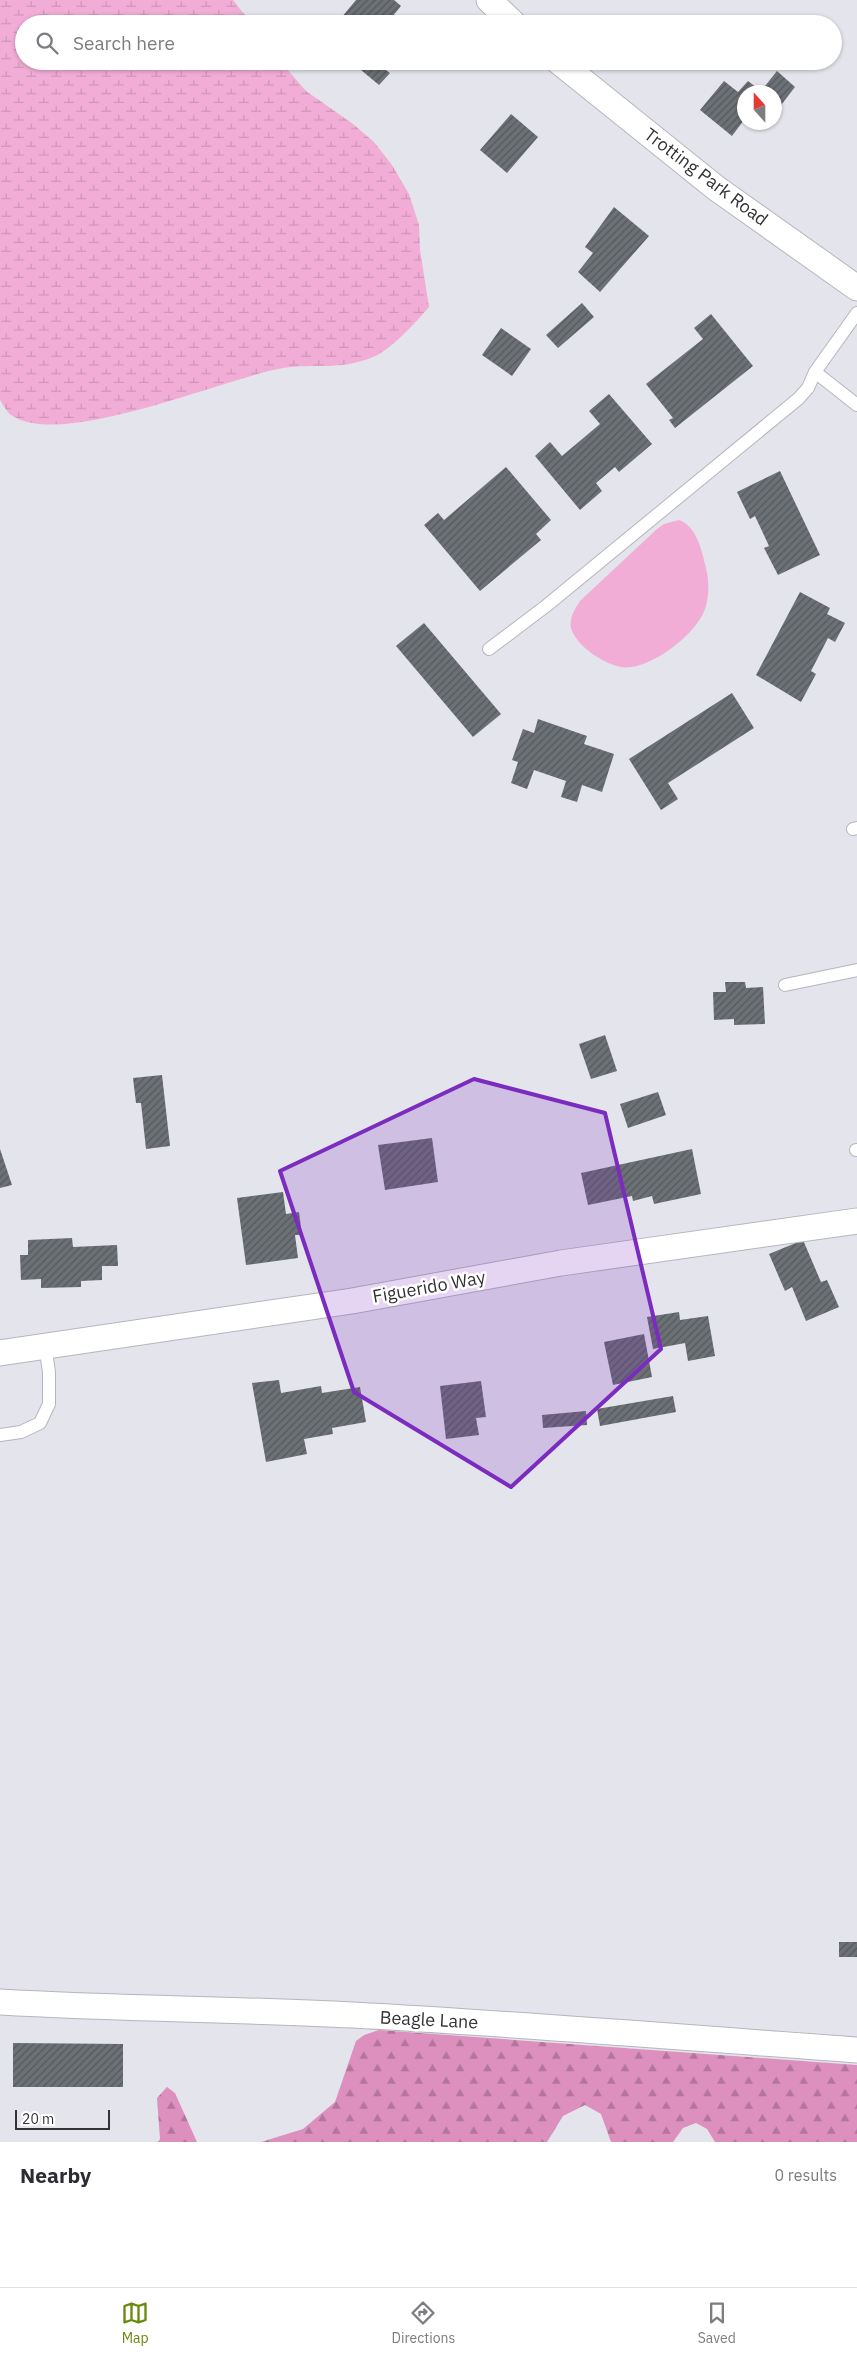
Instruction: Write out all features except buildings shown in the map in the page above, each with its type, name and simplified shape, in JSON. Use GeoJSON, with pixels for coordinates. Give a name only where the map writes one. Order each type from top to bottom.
{"type":"FeatureCollection","features":[{"type":"Feature","properties":{"kind":"street"},"geometry":{"type":"LineString","coordinates":[[489,0],[505,15]]}},
{"type":"Feature","properties":{"kind":"street","name":"Trotting Park Road"},"geometry":{"type":"LineString","coordinates":[[569,70],[716,188],[857,288]]}},
{"type":"Feature","properties":{"kind":"street","name":"Figuerido Way"},"geometry":{"type":"LineString","coordinates":[[0,1353],[352,1301],[561,1263],[857,1221]]}},
{"type":"Feature","properties":{"kind":"street","name":"Beagle Lane"},"geometry":{"type":"LineString","coordinates":[[0,2002],[352,2015],[558,2027],[857,2050]]}},
{"type":"Feature","properties":{"kind":"lane"},"geometry":{"type":"LineString","coordinates":[[490,649],[546,606],[798,399],[808,388],[815,372],[857,314]]}},
{"type":"Feature","properties":{"kind":"lane"},"geometry":{"type":"LineString","coordinates":[[815,372],[857,405]]}},
{"type":"Feature","properties":{"kind":"lane"},"geometry":{"type":"LineString","coordinates":[[785,985],[857,970]]}},
{"type":"Feature","properties":{"kind":"lane"},"geometry":{"type":"LineString","coordinates":[[0,1435],[21,1432],[40,1423],[49,1404],[49,1372],[45,1345]]}},
{"type":"Feature","properties":{"kind":"highlighted area"},"geometry":{"type":"Polygon","coordinates":[[[474,1079],[605,1113],[661,1349],[511,1487],[354,1392],[280,1171],[474,1079]]]}},
{"type":"Feature","properties":{"kind":"green space"},"geometry":{"type":"Polygon","coordinates":[[[0,0],[233,0],[245,15],[15,15],[15,70],[288,70],[306,91],[353,124],[374,142],[392,165],[409,194],[419,225],[420,250],[429,307],[403,335],[388,348],[373,357],[349,364],[283,368],[256,374],[144,408],[103,418],[66,424],[35,423],[11,415],[0,400],[0,0]]]}},
{"type":"Feature","properties":{"kind":"green space"},"geometry":{"type":"Polygon","coordinates":[[[679,520],[694,532],[706,569],[708,598],[700,619],[682,640],[644,664],[621,667],[599,658],[579,641],[571,628],[573,613],[577,606],[581,600],[657,529],[664,524],[679,520]]]}},
{"type":"Feature","properties":{"kind":"green space"},"geometry":{"type":"Polygon","coordinates":[[[379,2030],[857,2065],[857,2142],[715,2142],[707,2129],[696,2123],[683,2128],[673,2142],[611,2142],[601,2114],[585,2105],[563,2116],[547,2142],[261,2142],[303,2129],[335,2102],[356,2041],[364,2035],[379,2030]]]}},
{"type":"Feature","properties":{"kind":"green space"},"geometry":{"type":"Polygon","coordinates":[[[167,2087],[175,2093],[197,2142],[158,2142],[160,2139],[157,2098],[167,2087]]]}}]}
